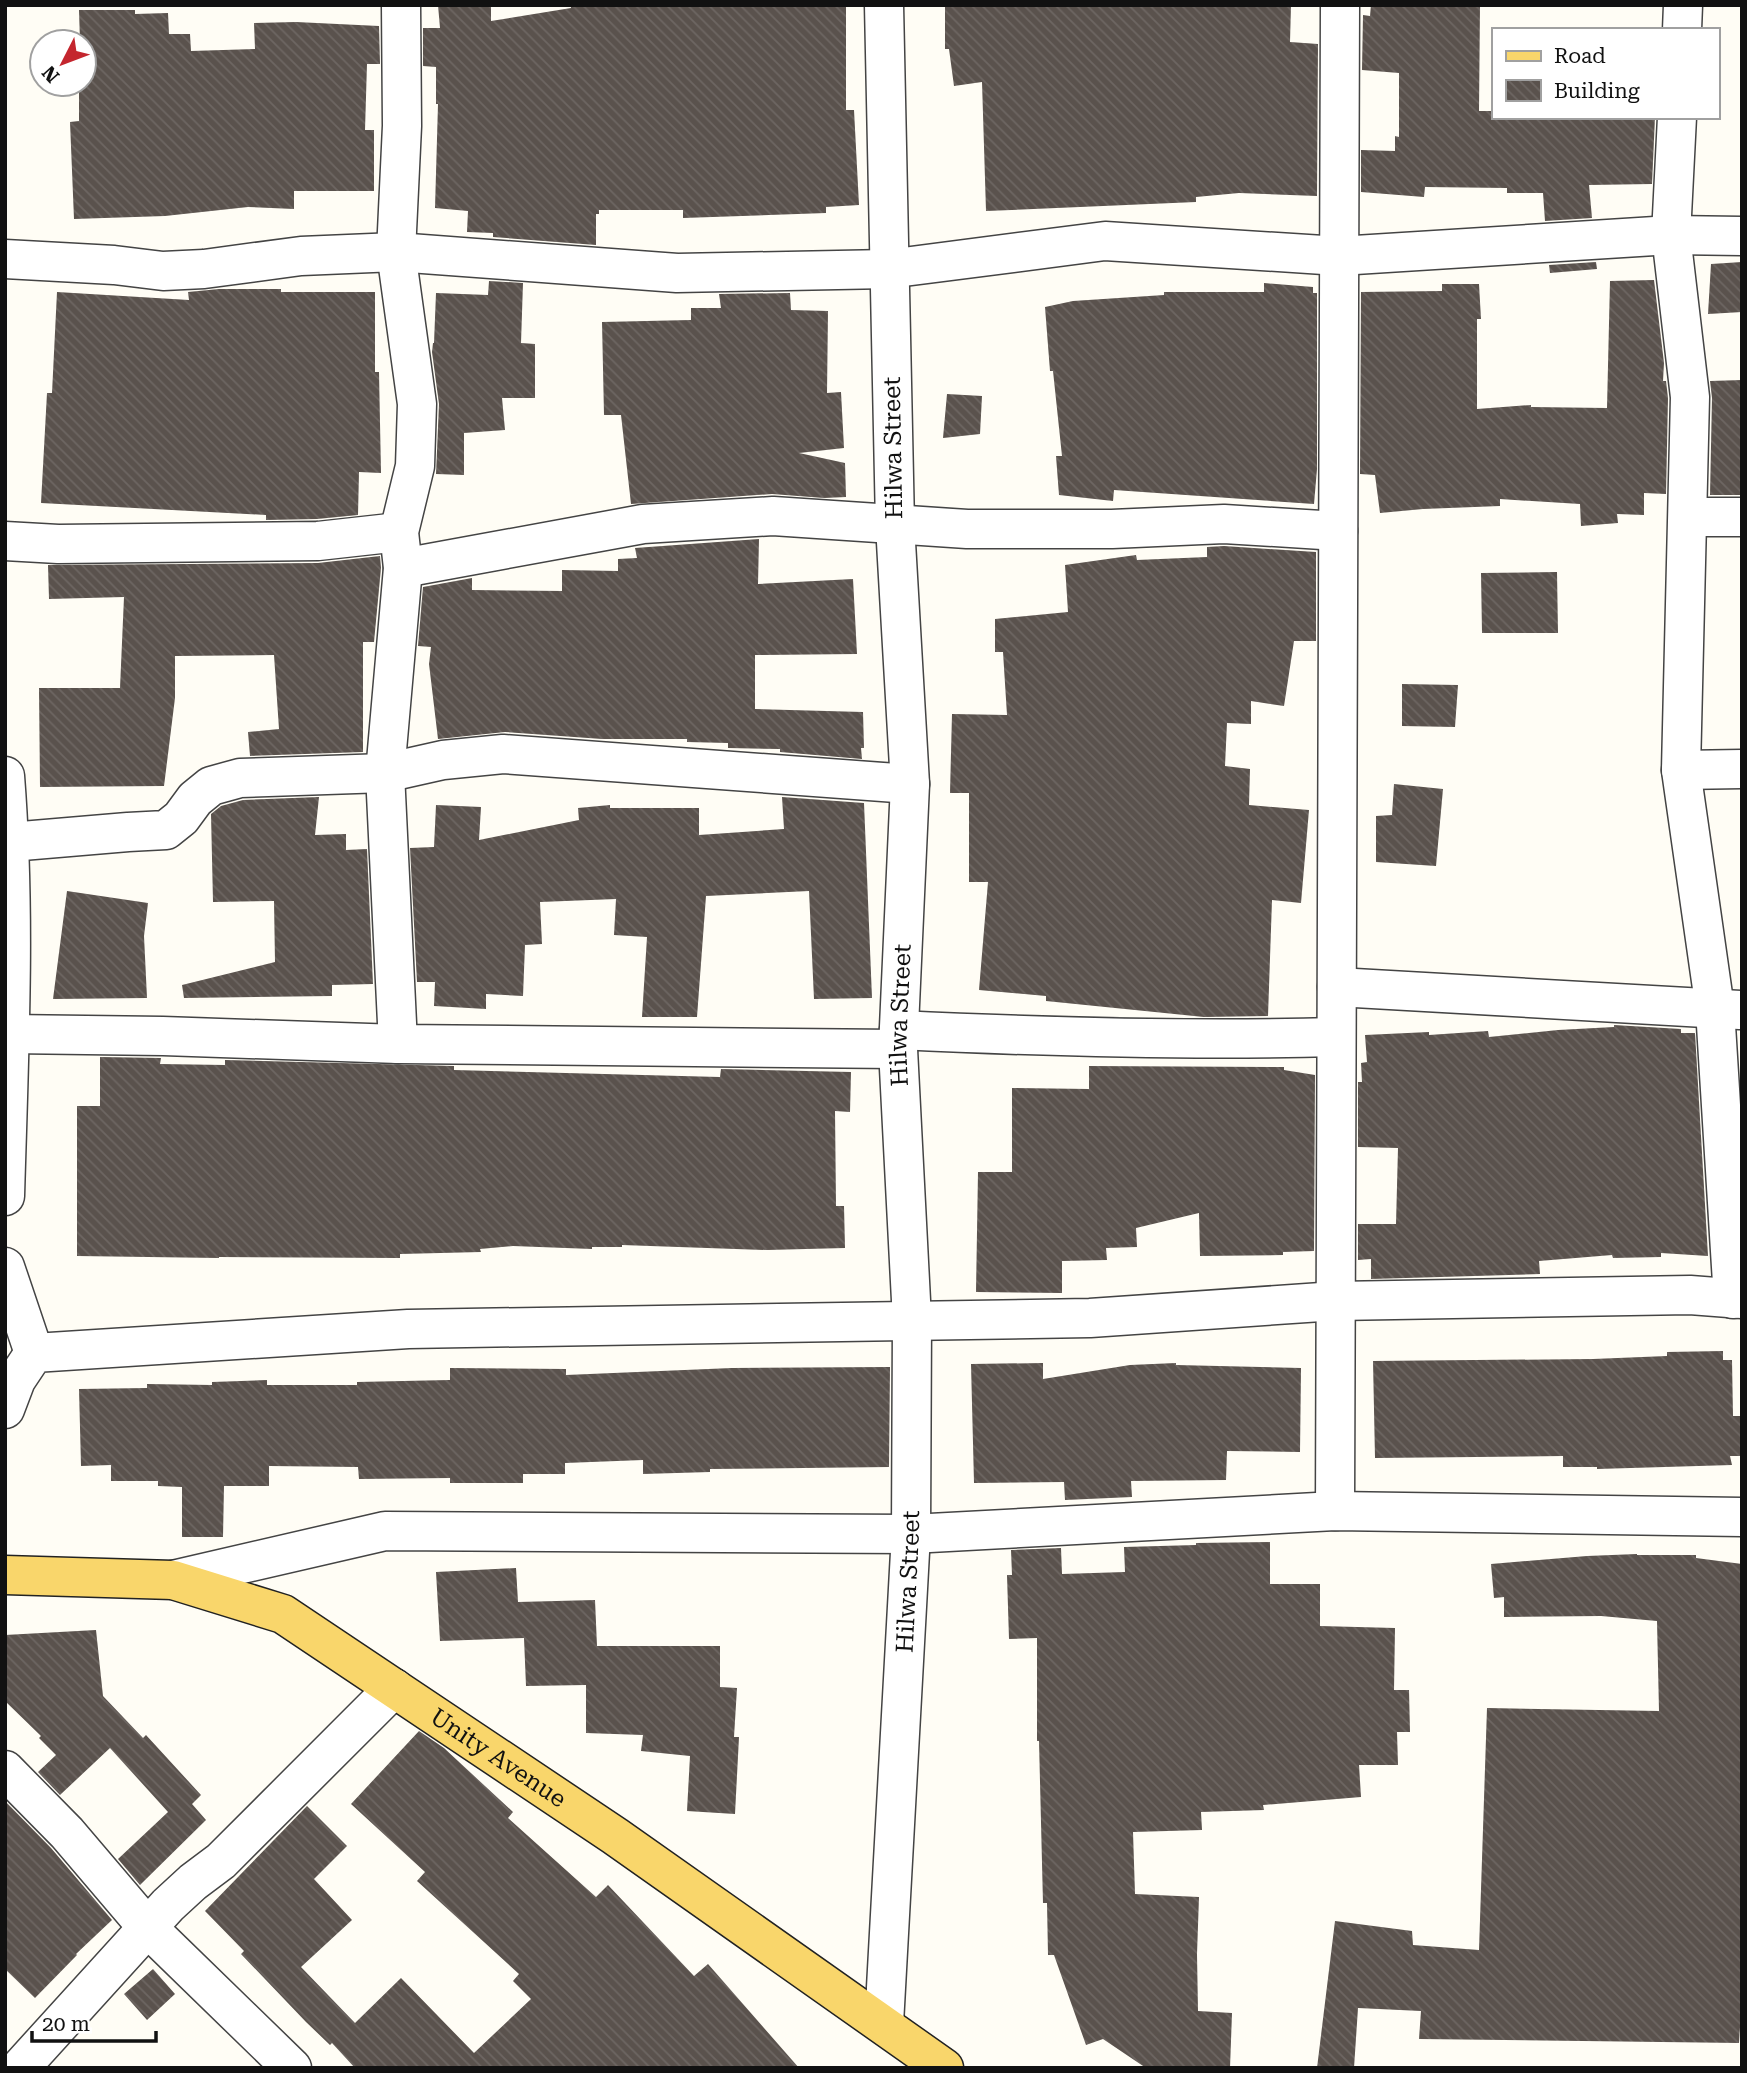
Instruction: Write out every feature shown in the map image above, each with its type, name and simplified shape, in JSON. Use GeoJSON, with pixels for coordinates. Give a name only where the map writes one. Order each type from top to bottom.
{"type":"FeatureCollection","features":[{"type":"Feature","properties":{"kind":"main road","name":"Unity Avenue"},"geometry":{"type":"LineString","coordinates":[[5,1576],[173,1580],[283,1614],[615,1836],[944,2068]]}},
{"type":"Feature","properties":{"kind":"street"},"geometry":{"type":"LineString","coordinates":[[398,1044],[385,773],[401,550],[415,466],[417,404],[396,252],[402,125],[401,5]]}},
{"type":"Feature","properties":{"kind":"street","name":"Hilwa Street"},"geometry":{"type":"LineString","coordinates":[[884,5],[895,525],[910,784],[899,1040],[912,1320],[911,1534],[884,2024]]}},
{"type":"Feature","properties":{"kind":"street"},"geometry":{"type":"LineString","coordinates":[[1335,1511],[1340,5]]}},
{"type":"Feature","properties":{"kind":"street"},"geometry":{"type":"LineString","coordinates":[[1682,28],[1683,5]]}},
{"type":"Feature","properties":{"kind":"street"},"geometry":{"type":"LineString","coordinates":[[34,1353],[408,1329],[1090,1318],[1336,1301],[1690,1295],[1737,1299],[1729,1010],[1681,770],[1690,397],[1671,235],[1677,119]]}},
{"type":"Feature","properties":{"kind":"street"},"geometry":{"type":"LineString","coordinates":[[5,259],[114,265],[163,271],[204,269],[301,256],[396,252],[677,273],[888,269],[1104,241],[1339,256],[1671,235],[1742,236]]}},
{"type":"Feature","properties":{"kind":"street"},"geometry":{"type":"LineString","coordinates":[[5,541],[58,544],[318,541],[401,550],[643,524],[772,516],[967,529],[1112,529],[1224,524],[1338,531]]}},
{"type":"Feature","properties":{"kind":"street"},"geometry":{"type":"LineString","coordinates":[[1689,517],[1742,517]]}},
{"type":"Feature","properties":{"kind":"street"},"geometry":{"type":"LineString","coordinates":[[10,842],[166,830],[211,786],[240,778],[385,773],[443,760],[503,754],[910,784]]}},
{"type":"Feature","properties":{"kind":"street"},"geometry":{"type":"LineString","coordinates":[[1681,770],[1742,769]]}},
{"type":"Feature","properties":{"kind":"street"},"geometry":{"type":"LineString","coordinates":[[5,776],[10,842],[5,1196]]}},
{"type":"Feature","properties":{"kind":"street"},"geometry":{"type":"LineString","coordinates":[[1337,987],[1729,1010]]}},
{"type":"Feature","properties":{"kind":"street"},"geometry":{"type":"LineString","coordinates":[[9,1034],[398,1044],[1249,1040],[1336,1037]]}},
{"type":"Feature","properties":{"kind":"street"},"geometry":{"type":"LineString","coordinates":[[5,1267],[34,1353]]}},
{"type":"Feature","properties":{"kind":"street"},"geometry":{"type":"LineString","coordinates":[[5,1409],[16,1380],[34,1353]]}},
{"type":"Feature","properties":{"kind":"street"},"geometry":{"type":"LineString","coordinates":[[173,1580],[385,1531],[911,1534],[1335,1511],[1742,1517]]}},
{"type":"Feature","properties":{"kind":"street"},"geometry":{"type":"LineString","coordinates":[[20,2068],[147,1927],[193,1882],[221,1861],[394,1688]]}},
{"type":"Feature","properties":{"kind":"street"},"geometry":{"type":"LineString","coordinates":[[5,1770],[67,1833],[147,1927],[292,2068]]}},
{"type":"Feature","properties":{"kind":"building"},"geometry":{"type":"Polygon","coordinates":[[[438,5],[491,5],[491,21],[571,8],[571,5],[846,5],[846,110],[854,110],[859,205],[826,207],[826,213],[683,218],[683,210],[599,210],[599,214],[596,214],[596,245],[493,237],[493,233],[467,232],[468,211],[435,208],[438,104],[436,67],[423,66],[423,28],[440,28],[438,5]]]}},
{"type":"Feature","properties":{"kind":"building"},"geometry":{"type":"Polygon","coordinates":[[[945,5],[1291,5],[1290,42],[1318,44],[1317,196],[1239,193],[1196,197],[1196,202],[986,211],[982,82],[954,86],[949,49],[945,49],[945,5]]]}},
{"type":"Feature","properties":{"kind":"building"},"geometry":{"type":"Polygon","coordinates":[[[1371,5],[1480,5],[1479,111],[1492,111],[1492,119],[1655,119],[1652,184],[1589,185],[1592,218],[1545,221],[1543,193],[1507,193],[1507,188],[1425,187],[1424,197],[1361,192],[1361,150],[1395,151],[1395,136],[1399,137],[1399,73],[1362,70],[1363,15],[1370,16],[1371,5]]]}},
{"type":"Feature","properties":{"kind":"building"},"geometry":{"type":"Polygon","coordinates":[[[79,10],[135,10],[135,14],[168,13],[169,34],[190,34],[191,51],[255,49],[254,23],[379,26],[380,64],[367,64],[365,130],[374,130],[374,191],[294,191],[294,209],[248,207],[165,216],[74,219],[70,122],[79,121],[79,98],[98,98],[98,28],[80,28],[79,10]]]}},
{"type":"Feature","properties":{"kind":"building"},"geometry":{"type":"Polygon","coordinates":[[[1596,262],[1597,269],[1550,273],[1549,265],[1596,262]]]}},
{"type":"Feature","properties":{"kind":"building"},"geometry":{"type":"Polygon","coordinates":[[[1742,262],[1742,312],[1708,314],[1711,264],[1742,262]]]}},
{"type":"Feature","properties":{"kind":"building"},"geometry":{"type":"Polygon","coordinates":[[[1654,280],[1664,363],[1663,381],[1666,381],[1668,398],[1666,494],[1644,493],[1644,515],[1617,514],[1618,523],[1581,526],[1580,504],[1500,499],[1500,506],[1380,513],[1375,475],[1360,474],[1361,292],[1442,291],[1442,284],[1479,284],[1481,319],[1477,319],[1477,409],[1531,405],[1607,408],[1610,281],[1654,280]]]}},
{"type":"Feature","properties":{"kind":"building"},"geometry":{"type":"Polygon","coordinates":[[[489,281],[523,283],[521,343],[535,344],[535,398],[502,398],[505,430],[464,433],[464,475],[436,474],[439,404],[432,352],[436,293],[488,295],[489,281]]]}},
{"type":"Feature","properties":{"kind":"building"},"geometry":{"type":"Polygon","coordinates":[[[1264,283],[1313,287],[1313,293],[1317,293],[1317,469],[1314,504],[1114,490],[1113,501],[1059,495],[1056,456],[1062,456],[1053,371],[1050,371],[1045,307],[1073,301],[1164,295],[1164,292],[1264,292],[1264,283]]]}},
{"type":"Feature","properties":{"kind":"building"},"geometry":{"type":"Polygon","coordinates":[[[219,289],[375,292],[375,372],[379,372],[381,473],[359,472],[358,515],[266,520],[266,515],[41,503],[47,393],[52,393],[57,292],[189,300],[188,292],[219,289]]]}},
{"type":"Feature","properties":{"kind":"building"},"geometry":{"type":"Polygon","coordinates":[[[790,293],[791,310],[828,311],[827,393],[841,392],[844,448],[799,453],[845,463],[846,497],[772,494],[631,504],[621,415],[604,415],[602,322],[691,320],[691,308],[721,308],[719,294],[790,293]]]}},
{"type":"Feature","properties":{"kind":"building"},"geometry":{"type":"Polygon","coordinates":[[[1742,380],[1742,495],[1710,495],[1710,381],[1742,380]]]}},
{"type":"Feature","properties":{"kind":"building"},"geometry":{"type":"Polygon","coordinates":[[[947,394],[982,396],[980,434],[943,438],[947,394]]]}},
{"type":"Feature","properties":{"kind":"building"},"geometry":{"type":"Polygon","coordinates":[[[759,539],[758,584],[853,579],[857,654],[755,655],[755,709],[863,712],[862,759],[780,752],[780,749],[728,748],[728,743],[687,742],[687,739],[602,739],[505,732],[438,739],[429,664],[431,647],[418,646],[423,587],[472,578],[472,590],[562,591],[562,570],[618,571],[618,559],[637,558],[635,548],[759,539]]]}},
{"type":"Feature","properties":{"kind":"building"},"geometry":{"type":"Polygon","coordinates":[[[1207,547],[1316,552],[1316,641],[1294,641],[1284,706],[1251,701],[1251,724],[1227,723],[1225,766],[1250,769],[1249,805],[1309,810],[1301,903],[1272,900],[1268,1016],[1204,1017],[1046,1001],[1046,996],[979,990],[988,882],[969,882],[969,793],[950,793],[952,714],[1007,715],[1003,652],[995,652],[995,619],[1068,612],[1065,565],[1136,555],[1137,560],[1207,557],[1207,547]]]}},
{"type":"Feature","properties":{"kind":"building"},"geometry":{"type":"Polygon","coordinates":[[[380,556],[374,642],[363,642],[363,752],[250,756],[248,732],[279,729],[274,655],[175,656],[175,698],[164,786],[40,787],[39,688],[120,688],[124,597],[49,599],[48,565],[318,563],[380,556]]]}},
{"type":"Feature","properties":{"kind":"building"},"geometry":{"type":"Polygon","coordinates":[[[1557,572],[1558,633],[1482,633],[1481,573],[1557,572]]]}},
{"type":"Feature","properties":{"kind":"building"},"geometry":{"type":"Polygon","coordinates":[[[1402,684],[1458,685],[1455,727],[1402,726],[1402,684]]]}},
{"type":"Feature","properties":{"kind":"building"},"geometry":{"type":"Polygon","coordinates":[[[1394,784],[1443,789],[1436,866],[1376,862],[1376,816],[1392,815],[1394,784]]]}},
{"type":"Feature","properties":{"kind":"building"},"geometry":{"type":"Polygon","coordinates":[[[319,797],[315,835],[346,834],[346,850],[367,849],[373,984],[332,985],[332,996],[184,998],[182,985],[275,962],[274,901],[213,902],[211,814],[221,806],[243,800],[319,797]]]}},
{"type":"Feature","properties":{"kind":"building"},"geometry":{"type":"Polygon","coordinates":[[[782,797],[864,803],[872,998],[814,999],[809,891],[706,896],[697,1017],[642,1017],[647,937],[614,935],[616,899],[540,902],[542,944],[525,945],[523,996],[486,994],[486,1009],[434,1006],[435,982],[417,982],[410,848],[434,847],[436,805],[481,807],[479,840],[579,820],[578,808],[610,805],[610,808],[699,808],[699,835],[784,829],[782,797]]]}},
{"type":"Feature","properties":{"kind":"building"},"geometry":{"type":"Polygon","coordinates":[[[67,891],[148,903],[144,936],[147,998],[53,999],[67,891]]]}},
{"type":"Feature","properties":{"kind":"building"},"geometry":{"type":"Polygon","coordinates":[[[1614,1025],[1681,1029],[1681,1033],[1695,1033],[1708,1256],[1661,1253],[1661,1257],[1613,1258],[1612,1255],[1539,1261],[1540,1274],[1371,1279],[1371,1259],[1358,1260],[1358,1224],[1396,1224],[1398,1148],[1358,1147],[1358,1082],[1362,1082],[1361,1063],[1367,1062],[1365,1035],[1488,1031],[1489,1037],[1614,1025]]]}},
{"type":"Feature","properties":{"kind":"building"},"geometry":{"type":"Polygon","coordinates":[[[100,1057],[161,1058],[160,1064],[225,1065],[225,1060],[454,1066],[454,1070],[720,1077],[721,1069],[851,1072],[850,1112],[835,1111],[836,1206],[844,1206],[845,1248],[767,1250],[622,1245],[592,1249],[513,1246],[480,1249],[481,1252],[400,1254],[400,1258],[77,1256],[77,1106],[100,1106],[100,1057]]]}},
{"type":"Feature","properties":{"kind":"building"},"geometry":{"type":"Polygon","coordinates":[[[1089,1066],[1284,1067],[1284,1070],[1315,1075],[1314,1251],[1283,1252],[1283,1255],[1200,1256],[1199,1213],[1136,1228],[1137,1247],[1106,1248],[1107,1260],[1062,1261],[1062,1293],[976,1292],[978,1172],[1012,1172],[1012,1088],[1089,1089],[1089,1066]]]}},
{"type":"Feature","properties":{"kind":"building"},"geometry":{"type":"Polygon","coordinates":[[[1723,1351],[1723,1360],[1732,1360],[1733,1416],[1741,1416],[1741,1456],[1730,1456],[1732,1465],[1597,1469],[1563,1467],[1563,1456],[1375,1458],[1373,1361],[1593,1359],[1667,1356],[1667,1352],[1723,1351]]]}},
{"type":"Feature","properties":{"kind":"building"},"geometry":{"type":"Polygon","coordinates":[[[1043,1363],[1043,1379],[1130,1365],[1176,1363],[1301,1368],[1300,1452],[1227,1451],[1226,1480],[1131,1481],[1132,1497],[1065,1500],[1064,1482],[974,1483],[971,1364],[1043,1363]]]}},
{"type":"Feature","properties":{"kind":"building"},"geometry":{"type":"Polygon","coordinates":[[[890,1367],[889,1467],[710,1469],[710,1472],[643,1474],[643,1460],[565,1463],[565,1474],[523,1474],[523,1483],[450,1483],[450,1478],[359,1479],[358,1467],[269,1466],[269,1486],[224,1486],[223,1537],[182,1537],[182,1487],[158,1486],[158,1481],[111,1481],[111,1465],[81,1466],[79,1389],[147,1388],[147,1384],[212,1385],[212,1382],[267,1380],[267,1385],[357,1385],[357,1382],[450,1380],[450,1368],[566,1369],[566,1375],[732,1368],[890,1367]]]}},
{"type":"Feature","properties":{"kind":"building"},"geometry":{"type":"Polygon","coordinates":[[[1270,1542],[1270,1584],[1320,1584],[1320,1626],[1395,1628],[1394,1690],[1409,1690],[1410,1732],[1397,1732],[1398,1765],[1359,1765],[1361,1797],[1263,1805],[1264,1810],[1201,1812],[1202,1830],[1133,1832],[1135,1894],[1199,1897],[1198,2011],[1232,2013],[1230,2068],[1146,2068],[1103,2039],[1086,2045],[1054,1955],[1048,1955],[1047,1903],[1043,1903],[1037,1741],[1037,1638],[1009,1639],[1007,1575],[1012,1575],[1011,1550],[1061,1548],[1062,1574],[1125,1572],[1124,1547],[1270,1542]]]}},
{"type":"Feature","properties":{"kind":"building"},"geometry":{"type":"Polygon","coordinates":[[[1637,1554],[1696,1555],[1696,1558],[1742,1564],[1742,1996],[1739,2043],[1419,2039],[1421,2011],[1358,2008],[1354,2068],[1317,2068],[1335,1921],[1412,1931],[1413,1945],[1479,1950],[1487,1708],[1659,1711],[1657,1621],[1601,1616],[1504,1617],[1504,1597],[1494,1598],[1491,1564],[1637,1554]]]}},
{"type":"Feature","properties":{"kind":"building"},"geometry":{"type":"Polygon","coordinates":[[[516,1568],[518,1602],[595,1600],[597,1646],[720,1646],[720,1687],[737,1688],[734,1737],[739,1737],[735,1814],[687,1811],[690,1756],[641,1751],[643,1735],[586,1733],[586,1685],[526,1686],[524,1638],[440,1641],[436,1572],[516,1568]]]}},
{"type":"Feature","properties":{"kind":"building"},"geometry":{"type":"Polygon","coordinates":[[[96,1630],[103,1696],[143,1738],[146,1735],[201,1795],[192,1804],[206,1820],[140,1885],[118,1859],[168,1812],[110,1748],[60,1795],[38,1772],[56,1755],[39,1738],[41,1736],[5,1701],[5,1635],[96,1630]]]}},
{"type":"Feature","properties":{"kind":"building"},"geometry":{"type":"Polygon","coordinates":[[[419,1731],[444,1748],[513,1812],[508,1818],[596,1897],[608,1885],[694,1976],[708,1964],[799,2068],[355,2068],[332,2043],[330,2045],[306,2022],[241,1954],[244,1951],[205,1911],[307,1806],[347,1846],[314,1879],[352,1920],[301,1967],[355,2023],[401,1978],[474,2053],[531,1999],[513,1981],[519,1974],[417,1881],[425,1872],[351,1804],[419,1731]]]}},
{"type":"Feature","properties":{"kind":"building"},"geometry":{"type":"Polygon","coordinates":[[[5,1801],[51,1848],[112,1920],[35,1998],[5,1969],[5,1801]]]}},
{"type":"Feature","properties":{"kind":"building"},"geometry":{"type":"Polygon","coordinates":[[[153,1969],[175,1994],[147,2020],[124,1994],[153,1969]]]}}]}
